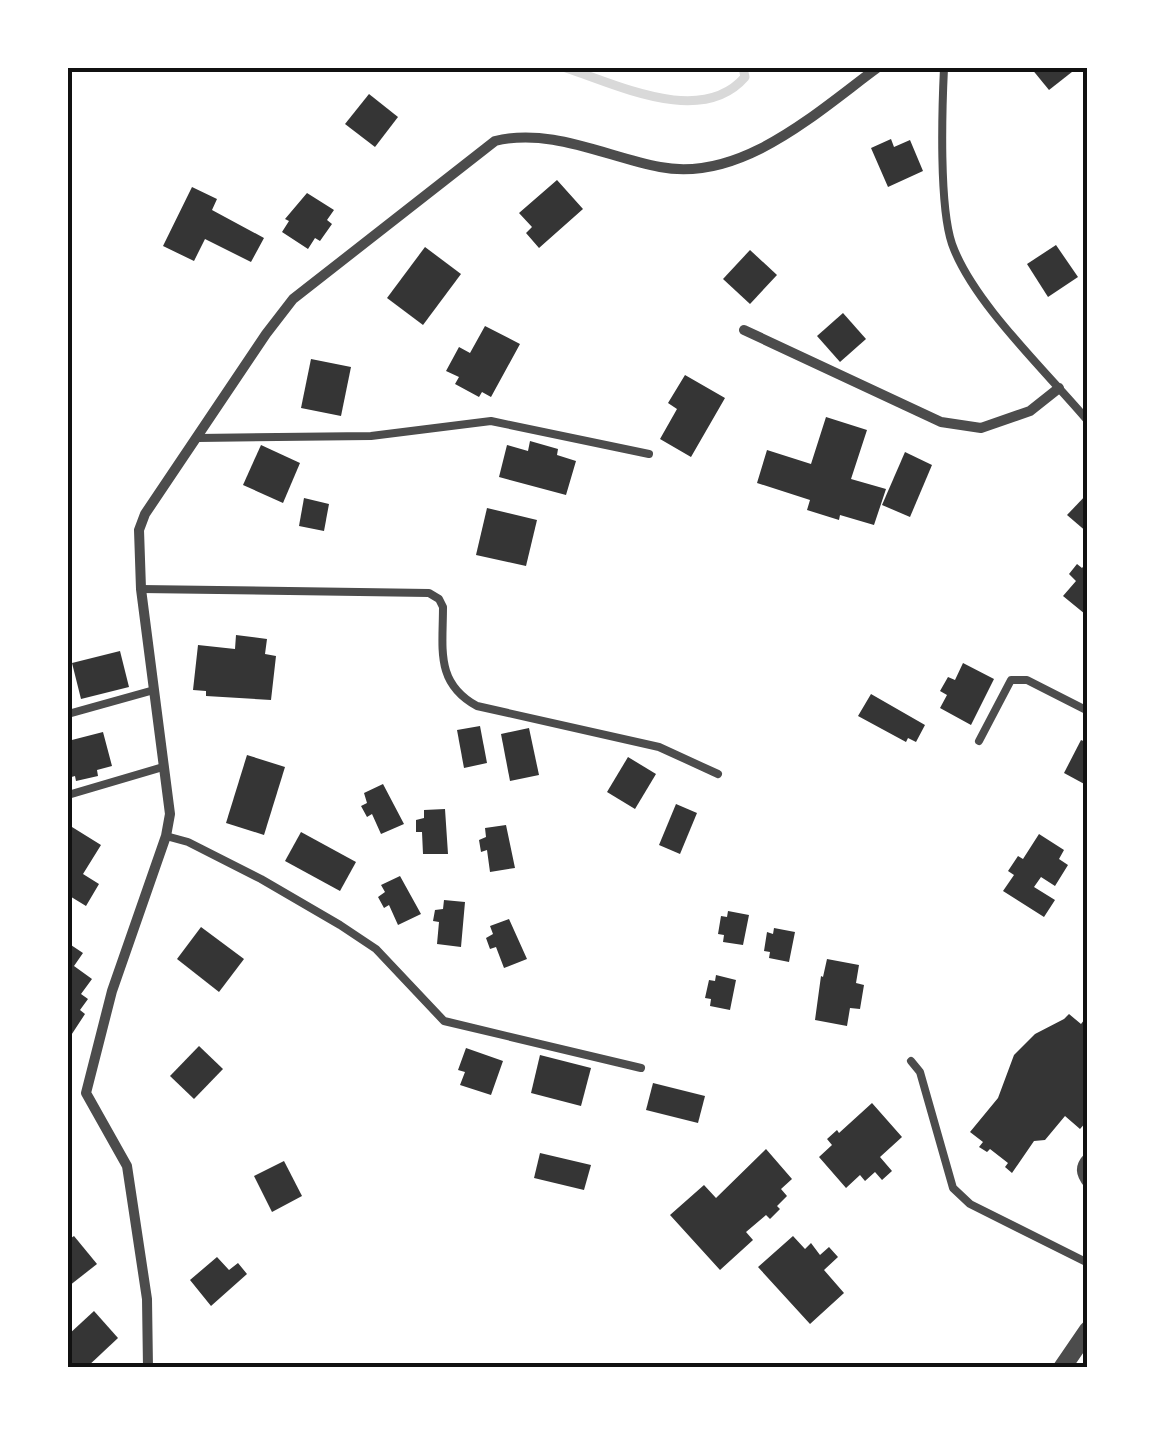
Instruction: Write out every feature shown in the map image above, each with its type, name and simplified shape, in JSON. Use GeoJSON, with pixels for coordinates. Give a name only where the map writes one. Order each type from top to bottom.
{"type":"FeatureCollection","features":[{"type":"Feature","properties":{"kind":"street"},"geometry":{"type":"LineString","coordinates":[[148,1368],[146,1299],[127,1166],[86,1093],[112,991],[166,836],[170,814],[141,589],[139,530],[145,514],[293,299],[496,140],[513,136],[588,146],[672,168],[731,161],[778,138],[876,68]]}},
{"type":"Feature","properties":{"kind":"street"},"geometry":{"type":"LineString","coordinates":[[744,330],[941,422],[981,428],[1030,411],[1060,388]]}},
{"type":"Feature","properties":{"kind":"street"},"geometry":{"type":"LineString","coordinates":[[1062,1368],[1088,1330]]}},
{"type":"Feature","properties":{"kind":"lane"},"geometry":{"type":"LineString","coordinates":[[944,68],[947,213],[952,244],[1004,328],[1088,421]]}},
{"type":"Feature","properties":{"kind":"lane"},"geometry":{"type":"LineString","coordinates":[[198,438],[371,436],[491,421],[649,454]]}},
{"type":"Feature","properties":{"kind":"lane"},"geometry":{"type":"LineString","coordinates":[[141,589],[430,593],[443,606],[444,668],[450,686],[464,699],[477,706],[660,747],[718,774]]}},
{"type":"Feature","properties":{"kind":"lane"},"geometry":{"type":"LineString","coordinates":[[979,741],[1011,680],[1027,680],[1088,711]]}},
{"type":"Feature","properties":{"kind":"lane"},"geometry":{"type":"LineString","coordinates":[[68,714],[154,690]]}},
{"type":"Feature","properties":{"kind":"lane"},"geometry":{"type":"LineString","coordinates":[[68,796],[163,767]]}},
{"type":"Feature","properties":{"kind":"lane"},"geometry":{"type":"LineString","coordinates":[[166,836],[188,842],[261,878],[340,925],[376,949],[444,1021],[642,1068]]}},
{"type":"Feature","properties":{"kind":"lane"},"geometry":{"type":"LineString","coordinates":[[911,1061],[920,1072],[953,1188],[970,1204],[1088,1263]]}},
{"type":"Feature","properties":{"kind":"lane"},"geometry":{"type":"LineString","coordinates":[[1088,1156],[1080,1172],[1088,1185]]}},
{"type":"Feature","properties":{"kind":"building"},"geometry":{"type":"Polygon","coordinates":[[[1031,68],[1077,68],[1049,90],[1031,68]]]}},
{"type":"Feature","properties":{"kind":"building"},"geometry":{"type":"Polygon","coordinates":[[[369,94],[398,117],[375,147],[345,124],[369,94]]]}},
{"type":"Feature","properties":{"kind":"building"},"geometry":{"type":"Polygon","coordinates":[[[891,139],[894,147],[910,140],[923,171],[888,187],[871,148],[891,139]]]}},
{"type":"Feature","properties":{"kind":"building"},"geometry":{"type":"Polygon","coordinates":[[[557,180],[583,209],[539,248],[526,233],[532,227],[519,213],[557,180]]]}},
{"type":"Feature","properties":{"kind":"building"},"geometry":{"type":"Polygon","coordinates":[[[192,187],[217,199],[212,210],[264,238],[251,262],[205,239],[194,261],[163,246],[192,187]]]}},
{"type":"Feature","properties":{"kind":"building"},"geometry":{"type":"Polygon","coordinates":[[[307,193],[334,210],[327,220],[332,224],[320,241],[315,238],[308,249],[282,232],[289,221],[285,219],[307,193]]]}},
{"type":"Feature","properties":{"kind":"building"},"geometry":{"type":"Polygon","coordinates":[[[1056,245],[1078,277],[1048,297],[1027,264],[1056,245]]]}},
{"type":"Feature","properties":{"kind":"building"},"geometry":{"type":"Polygon","coordinates":[[[425,247],[461,274],[423,325],[387,298],[425,247]]]}},
{"type":"Feature","properties":{"kind":"building"},"geometry":{"type":"Polygon","coordinates":[[[750,250],[777,275],[750,304],[723,279],[750,250]]]}},
{"type":"Feature","properties":{"kind":"building"},"geometry":{"type":"Polygon","coordinates":[[[843,313],[866,339],[840,362],[817,336],[843,313]]]}},
{"type":"Feature","properties":{"kind":"building"},"geometry":{"type":"Polygon","coordinates":[[[485,326],[520,344],[491,397],[482,392],[479,397],[455,384],[459,377],[446,371],[459,347],[470,353],[485,326]]]}},
{"type":"Feature","properties":{"kind":"building"},"geometry":{"type":"Polygon","coordinates":[[[311,359],[351,367],[341,416],[301,408],[311,359]]]}},
{"type":"Feature","properties":{"kind":"building"},"geometry":{"type":"Polygon","coordinates":[[[685,375],[725,398],[691,457],[660,439],[677,409],[668,403],[685,375]]]}},
{"type":"Feature","properties":{"kind":"building"},"geometry":{"type":"Polygon","coordinates":[[[826,417],[867,430],[851,479],[886,489],[874,525],[807,510],[810,500],[757,483],[767,450],[811,464],[826,417]]]}},
{"type":"Feature","properties":{"kind":"building"},"geometry":{"type":"Polygon","coordinates":[[[530,441],[558,449],[557,455],[576,461],[566,495],[499,477],[507,445],[528,451],[530,441]]]}},
{"type":"Feature","properties":{"kind":"building"},"geometry":{"type":"Polygon","coordinates":[[[261,445],[300,463],[283,503],[243,485],[261,445]]]}},
{"type":"Feature","properties":{"kind":"building"},"geometry":{"type":"Polygon","coordinates":[[[905,452],[932,465],[910,517],[882,505],[905,452]]]}},
{"type":"Feature","properties":{"kind":"building"},"geometry":{"type":"Polygon","coordinates":[[[1088,493],[1088,533],[1067,515],[1088,493]]]}},
{"type":"Feature","properties":{"kind":"building"},"geometry":{"type":"Polygon","coordinates":[[[304,498],[329,504],[324,531],[299,526],[304,498]]]}},
{"type":"Feature","properties":{"kind":"building"},"geometry":{"type":"Polygon","coordinates":[[[487,508],[537,520],[526,566],[476,555],[487,508]]]}},
{"type":"Feature","properties":{"kind":"building"},"geometry":{"type":"Polygon","coordinates":[[[1088,561],[1085,614],[1063,596],[1076,581],[1069,574],[1077,564],[1082,568],[1088,561]]]}},
{"type":"Feature","properties":{"kind":"building"},"geometry":{"type":"Polygon","coordinates":[[[236,635],[267,639],[265,654],[276,656],[271,700],[206,696],[206,691],[193,690],[198,645],[235,649],[236,635]]]}},
{"type":"Feature","properties":{"kind":"building"},"geometry":{"type":"Polygon","coordinates":[[[120,651],[129,687],[81,699],[72,663],[120,651]]]}},
{"type":"Feature","properties":{"kind":"building"},"geometry":{"type":"Polygon","coordinates":[[[963,663],[994,679],[971,725],[940,708],[947,695],[940,691],[948,677],[955,680],[963,663]]]}},
{"type":"Feature","properties":{"kind":"building"},"geometry":{"type":"Polygon","coordinates":[[[871,694],[925,725],[916,742],[908,738],[906,742],[858,716],[871,694]]]}},
{"type":"Feature","properties":{"kind":"building"},"geometry":{"type":"Polygon","coordinates":[[[480,726],[487,763],[464,768],[457,730],[480,726]]]}},
{"type":"Feature","properties":{"kind":"building"},"geometry":{"type":"Polygon","coordinates":[[[529,728],[539,775],[510,781],[501,734],[529,728]]]}},
{"type":"Feature","properties":{"kind":"building"},"geometry":{"type":"Polygon","coordinates":[[[103,732],[112,766],[97,770],[98,776],[76,781],[75,776],[68,778],[68,741],[103,732]]]}},
{"type":"Feature","properties":{"kind":"building"},"geometry":{"type":"Polygon","coordinates":[[[1081,740],[1088,743],[1088,786],[1064,773],[1081,740]]]}},
{"type":"Feature","properties":{"kind":"building"},"geometry":{"type":"Polygon","coordinates":[[[247,755],[285,767],[264,835],[226,823],[247,755]]]}},
{"type":"Feature","properties":{"kind":"building"},"geometry":{"type":"Polygon","coordinates":[[[628,757],[656,774],[635,809],[607,792],[628,757]]]}},
{"type":"Feature","properties":{"kind":"building"},"geometry":{"type":"Polygon","coordinates":[[[383,784],[404,824],[381,834],[372,814],[367,817],[361,806],[367,803],[364,793],[383,784]]]}},
{"type":"Feature","properties":{"kind":"building"},"geometry":{"type":"Polygon","coordinates":[[[676,804],[697,813],[680,854],[659,845],[676,804]]]}},
{"type":"Feature","properties":{"kind":"building"},"geometry":{"type":"Polygon","coordinates":[[[445,809],[448,854],[423,854],[422,832],[416,832],[416,820],[424,818],[424,810],[445,809]]]}},
{"type":"Feature","properties":{"kind":"building"},"geometry":{"type":"Polygon","coordinates":[[[506,825],[515,868],[490,872],[487,850],[481,852],[479,840],[486,837],[485,828],[506,825]]]}},
{"type":"Feature","properties":{"kind":"building"},"geometry":{"type":"Polygon","coordinates":[[[72,827],[101,845],[83,874],[99,884],[86,906],[68,895],[68,834],[72,827]]]}},
{"type":"Feature","properties":{"kind":"building"},"geometry":{"type":"Polygon","coordinates":[[[301,832],[356,862],[340,891],[285,861],[301,832]]]}},
{"type":"Feature","properties":{"kind":"building"},"geometry":{"type":"Polygon","coordinates":[[[1039,834],[1064,850],[1059,859],[1068,865],[1055,886],[1041,877],[1034,887],[1055,900],[1044,917],[1003,891],[1014,875],[1008,871],[1018,856],[1023,859],[1039,834]]]}},
{"type":"Feature","properties":{"kind":"building"},"geometry":{"type":"Polygon","coordinates":[[[400,876],[421,914],[398,925],[389,905],[384,908],[378,897],[385,892],[381,885],[400,876]]]}},
{"type":"Feature","properties":{"kind":"building"},"geometry":{"type":"Polygon","coordinates":[[[444,900],[465,902],[461,947],[437,944],[439,922],[433,921],[435,910],[443,909],[444,900]]]}},
{"type":"Feature","properties":{"kind":"building"},"geometry":{"type":"Polygon","coordinates":[[[728,911],[749,915],[743,945],[723,942],[724,935],[718,934],[721,916],[727,917],[728,911]]]}},
{"type":"Feature","properties":{"kind":"building"},"geometry":{"type":"Polygon","coordinates":[[[509,919],[527,959],[504,968],[496,947],[490,949],[486,938],[493,934],[490,926],[509,919]]]}},
{"type":"Feature","properties":{"kind":"building"},"geometry":{"type":"Polygon","coordinates":[[[201,927],[244,959],[219,992],[177,959],[201,927]]]}},
{"type":"Feature","properties":{"kind":"building"},"geometry":{"type":"Polygon","coordinates":[[[774,928],[795,932],[789,962],[769,958],[770,952],[764,951],[767,932],[773,934],[774,928]]]}},
{"type":"Feature","properties":{"kind":"building"},"geometry":{"type":"Polygon","coordinates":[[[68,943],[83,953],[74,966],[92,979],[81,994],[88,999],[80,1010],[85,1014],[68,1040],[68,943]]]}},
{"type":"Feature","properties":{"kind":"building"},"geometry":{"type":"Polygon","coordinates":[[[827,959],[859,965],[856,983],[864,985],[860,1009],[850,1008],[847,1026],[815,1020],[827,959]]]}},
{"type":"Feature","properties":{"kind":"building"},"geometry":{"type":"Polygon","coordinates":[[[716,975],[736,980],[730,1010],[710,1006],[711,999],[705,998],[709,980],[715,981],[716,975]]]}},
{"type":"Feature","properties":{"kind":"building"},"geometry":{"type":"Polygon","coordinates":[[[1069,1014],[1081,1024],[1088,1015],[1088,1120],[1080,1129],[1065,1116],[1045,1140],[1034,1141],[1012,1173],[1005,1167],[1008,1163],[990,1149],[987,1152],[979,1147],[983,1142],[970,1132],[998,1098],[1014,1055],[1035,1034],[1069,1014]]]}},
{"type":"Feature","properties":{"kind":"building"},"geometry":{"type":"Polygon","coordinates":[[[199,1046],[223,1069],[194,1099],[170,1076],[199,1046]]]}},
{"type":"Feature","properties":{"kind":"building"},"geometry":{"type":"Polygon","coordinates":[[[466,1048],[503,1061],[491,1095],[460,1085],[465,1072],[458,1070],[466,1048]]]}},
{"type":"Feature","properties":{"kind":"building"},"geometry":{"type":"Polygon","coordinates":[[[540,1055],[591,1068],[581,1106],[531,1093],[540,1055]]]}},
{"type":"Feature","properties":{"kind":"building"},"geometry":{"type":"Polygon","coordinates":[[[653,1083],[705,1096],[698,1123],[646,1110],[653,1083]]]}},
{"type":"Feature","properties":{"kind":"building"},"geometry":{"type":"Polygon","coordinates":[[[872,1103],[902,1137],[880,1157],[892,1171],[882,1180],[875,1172],[865,1181],[860,1175],[846,1188],[819,1157],[832,1145],[827,1139],[872,1103]]]}},
{"type":"Feature","properties":{"kind":"building"},"geometry":{"type":"Polygon","coordinates":[[[766,1149],[792,1179],[781,1189],[787,1196],[770,1219],[766,1215],[746,1232],[753,1240],[720,1270],[670,1215],[704,1185],[716,1198],[766,1149]]]}},
{"type":"Feature","properties":{"kind":"building"},"geometry":{"type":"Polygon","coordinates":[[[540,1153],[591,1165],[584,1190],[534,1178],[540,1153]]]}},
{"type":"Feature","properties":{"kind":"building"},"geometry":{"type":"Polygon","coordinates":[[[284,1161],[302,1196],[272,1212],[254,1176],[284,1161]]]}},
{"type":"Feature","properties":{"kind":"building"},"geometry":{"type":"Polygon","coordinates":[[[74,1236],[97,1264],[69,1286],[68,1240],[74,1236]]]}},
{"type":"Feature","properties":{"kind":"building"},"geometry":{"type":"Polygon","coordinates":[[[793,1236],[805,1249],[811,1243],[820,1255],[829,1247],[838,1257],[824,1270],[844,1293],[810,1324],[758,1267],[793,1236]]]}},
{"type":"Feature","properties":{"kind":"building"},"geometry":{"type":"Polygon","coordinates":[[[217,1257],[229,1270],[238,1263],[247,1274],[211,1306],[190,1280],[217,1257]]]}},
{"type":"Feature","properties":{"kind":"building"},"geometry":{"type":"Polygon","coordinates":[[[94,1311],[118,1338],[86,1368],[68,1368],[68,1335],[94,1311]]]}},
{"type":"Feature","properties":{"kind":"waterway"},"geometry":{"type":"LineString","coordinates":[[566,68],[634,92],[683,101],[727,92],[745,77],[743,68]]}}]}
